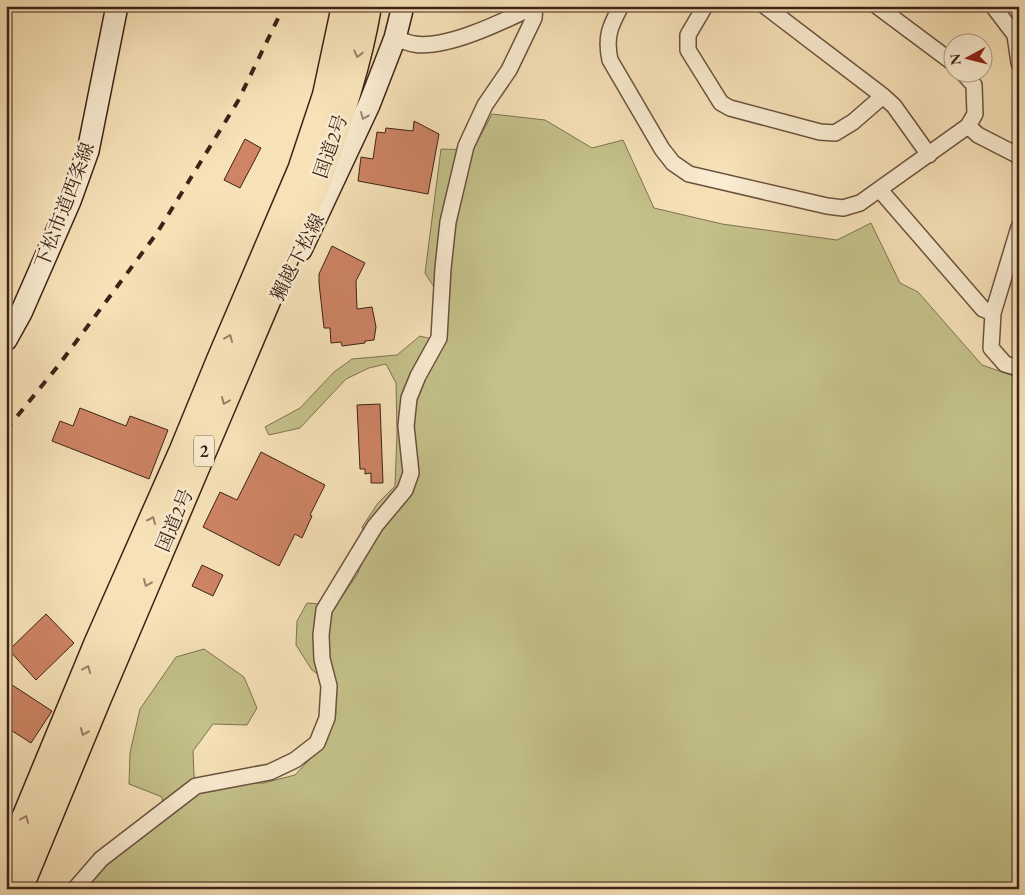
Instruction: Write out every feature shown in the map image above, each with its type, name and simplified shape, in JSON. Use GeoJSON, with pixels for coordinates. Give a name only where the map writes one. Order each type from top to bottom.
{"type":"FeatureCollection","features":[{"type":"Feature","properties":{"kind":"highway","name":"国道2号"},"geometry":{"type":"LineString","coordinates":[[6,864],[98,642],[183,450],[301,170],[326,95],[345,6]]}},
{"type":"Feature","properties":{"kind":"highway","name":"国道2号"},"geometry":{"type":"LineString","coordinates":[[19,889],[98,698],[318,181],[347,98],[368,6]]}},
{"type":"Feature","properties":{"kind":"main road","name":"下松市道西条線"},"geometry":{"type":"LineString","coordinates":[[6,340],[21,314],[70,201],[88,151],[117,6]]}},
{"type":"Feature","properties":{"kind":"main road","name":"獺越下松線"},"geometry":{"type":"LineString","coordinates":[[240,366],[305,243],[341,168],[395,38],[403,6]]}},
{"type":"Feature","properties":{"kind":"street"},"geometry":{"type":"LineString","coordinates":[[75,889],[101,859],[196,786],[270,772],[295,760],[317,744],[327,718],[329,686],[322,659],[321,636],[324,610],[375,526],[405,490],[411,473],[406,426],[409,398],[418,376],[439,338],[448,222],[466,146],[485,105],[509,70],[534,18],[535,6],[456,40],[423,45],[395,38]]}},
{"type":"Feature","properties":{"kind":"street"},"geometry":{"type":"LineString","coordinates":[[621,6],[610,28],[607,46],[610,60],[662,149],[673,164],[689,174],[827,206],[843,208],[860,203],[968,126],[976,114],[974,85],[971,82]]}},
{"type":"Feature","properties":{"kind":"street"},"geometry":{"type":"LineString","coordinates":[[705,6],[688,35],[688,50],[720,104],[820,132],[835,133],[853,122],[883,96]]}},
{"type":"Feature","properties":{"kind":"street"},"geometry":{"type":"LineString","coordinates":[[766,6],[894,106],[929,155]]}},
{"type":"Feature","properties":{"kind":"street"},"geometry":{"type":"LineString","coordinates":[[877,6],[942,55]]}},
{"type":"Feature","properties":{"kind":"street"},"geometry":{"type":"LineString","coordinates":[[993,6],[1015,35],[1019,63]]}},
{"type":"Feature","properties":{"kind":"street"},"geometry":{"type":"LineString","coordinates":[[968,126],[978,135],[1019,156]]}},
{"type":"Feature","properties":{"kind":"street"},"geometry":{"type":"LineString","coordinates":[[880,190],[983,309],[993,313]]}},
{"type":"Feature","properties":{"kind":"street"},"geometry":{"type":"LineString","coordinates":[[1019,227],[993,313],[991,348],[1005,364],[1019,368]]}},
{"type":"Feature","properties":{"kind":"shaded area"},"geometry":{"type":"Polygon","coordinates":[[[492,114],[545,120],[592,148],[623,140],[654,208],[722,224],[837,240],[871,223],[900,283],[918,292],[982,365],[1019,378],[1019,889],[88,889],[93,879],[110,860],[163,817],[162,797],[129,784],[130,753],[140,709],[176,657],[204,649],[244,677],[257,708],[247,725],[213,724],[193,751],[194,776],[207,789],[237,783],[264,783],[295,775],[324,744],[336,713],[334,685],[312,670],[296,645],[297,621],[307,603],[336,605],[357,575],[369,547],[362,527],[378,503],[395,486],[396,383],[386,364],[369,368],[346,379],[300,428],[269,435],[265,427],[300,408],[334,372],[352,359],[397,355],[420,336],[443,342],[445,304],[425,273],[441,149],[473,150],[492,114]]]}},
{"type":"Feature","properties":{"kind":"building"},"geometry":{"type":"Polygon","coordinates":[[[414,121],[439,134],[428,194],[358,181],[361,157],[373,159],[377,132],[385,133],[386,128],[413,131],[414,121]]]}},
{"type":"Feature","properties":{"kind":"building"},"geometry":{"type":"Polygon","coordinates":[[[245,139],[261,148],[240,188],[224,180],[245,139]]]}},
{"type":"Feature","properties":{"kind":"building"},"geometry":{"type":"Polygon","coordinates":[[[332,246],[365,263],[356,281],[357,309],[372,307],[376,327],[374,340],[342,346],[341,342],[331,343],[330,328],[324,328],[319,274],[332,246]]]}},
{"type":"Feature","properties":{"kind":"building"},"geometry":{"type":"Polygon","coordinates":[[[380,404],[383,483],[371,483],[371,473],[365,474],[365,469],[360,469],[357,405],[380,404]]]}},
{"type":"Feature","properties":{"kind":"building"},"geometry":{"type":"Polygon","coordinates":[[[80,408],[126,426],[130,416],[168,430],[149,479],[52,441],[60,421],[73,426],[80,408]]]}},
{"type":"Feature","properties":{"kind":"building"},"geometry":{"type":"Polygon","coordinates":[[[261,452],[325,485],[310,515],[312,516],[302,538],[295,534],[279,566],[203,527],[220,492],[237,500],[261,452]]]}},
{"type":"Feature","properties":{"kind":"building"},"geometry":{"type":"Polygon","coordinates":[[[202,565],[223,575],[213,596],[192,586],[202,565]]]}},
{"type":"Feature","properties":{"kind":"building"},"geometry":{"type":"Polygon","coordinates":[[[46,614],[74,643],[36,680],[9,650],[46,614]]]}},
{"type":"Feature","properties":{"kind":"building"},"geometry":{"type":"Polygon","coordinates":[[[6,681],[52,711],[31,743],[6,727],[6,681]]]}},
{"type":"Feature","properties":{"kind":"railway"},"geometry":{"type":"LineString","coordinates":[[6,430],[58,366],[157,233],[238,101],[284,6]]}}]}
